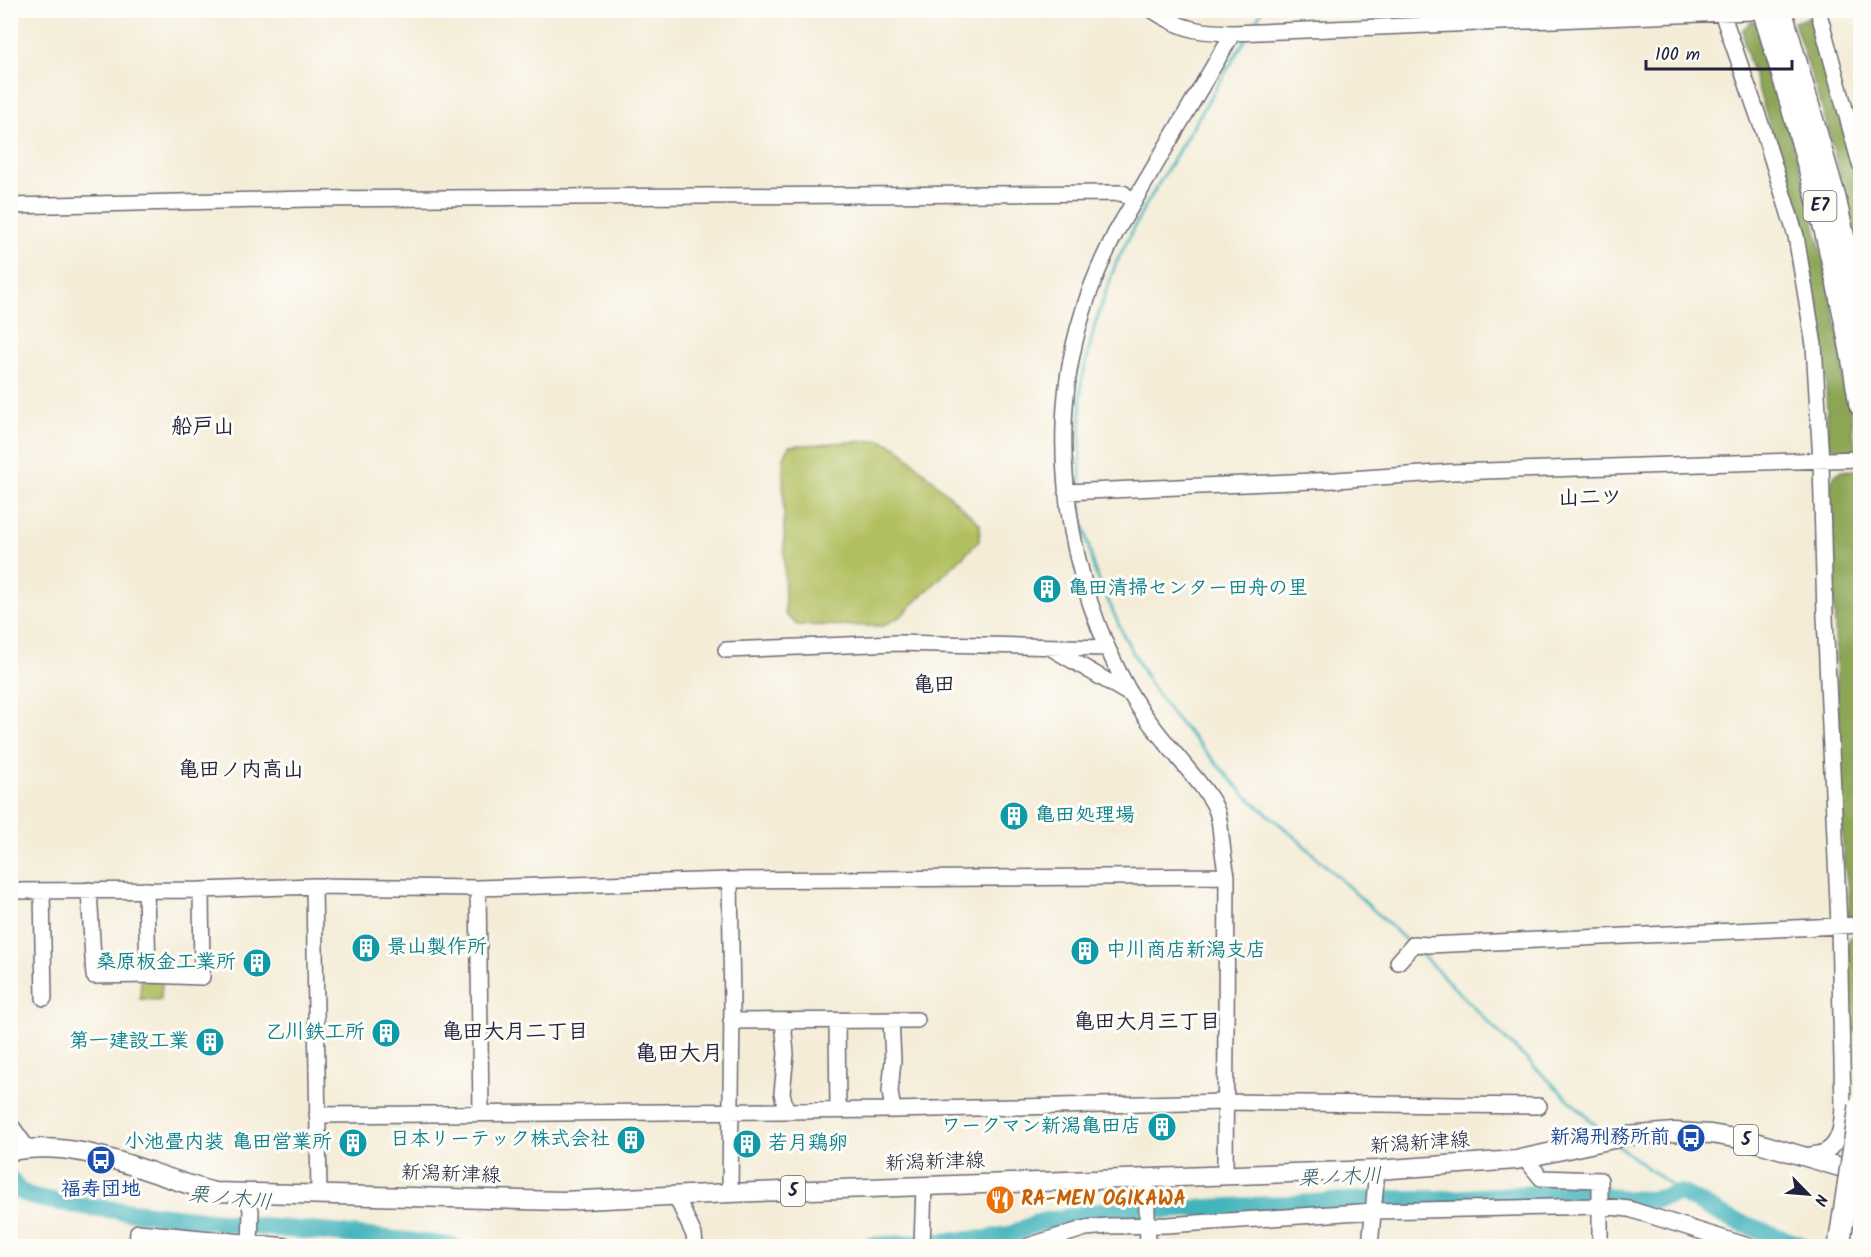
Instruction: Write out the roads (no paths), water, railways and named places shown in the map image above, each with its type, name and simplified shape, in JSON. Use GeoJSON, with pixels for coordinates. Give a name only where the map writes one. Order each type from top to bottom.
{"type":"FeatureCollection","features":[{"type":"Feature","properties":{"kind":"highway","name":"E7"},"geometry":{"type":"LineString","coordinates":[[1781,10],[1835,198],[1860,311]]}},
{"type":"Feature","properties":{"kind":"highway","name":"E7"},"geometry":{"type":"LineString","coordinates":[[1757,11],[1797,122],[1819,202],[1847,326],[1860,405]]}},
{"type":"Feature","properties":{"kind":"highway"},"geometry":{"type":"LineString","coordinates":[[1839,1246],[1860,1106]]}},
{"type":"Feature","properties":{"kind":"highway"},"geometry":{"type":"LineString","coordinates":[[1855,1246],[1860,1216]]}},
{"type":"Feature","properties":{"kind":"main road","name":"新潟新津線"},"geometry":{"type":"LineString","coordinates":[[19,1149],[39,1147],[78,1150],[126,1161],[179,1183],[250,1202],[319,1194],[563,1201],[1377,1170],[1525,1158],[1627,1136],[1674,1132],[1711,1134],[1752,1141],[1860,1173]]}},
{"type":"Feature","properties":{"kind":"street"},"geometry":{"type":"LineString","coordinates":[[1152,10],[1188,29],[1203,33],[1757,11]]}},
{"type":"Feature","properties":{"kind":"street"},"geometry":{"type":"LineString","coordinates":[[1818,10],[1860,164]]}},
{"type":"Feature","properties":{"kind":"street"},"geometry":{"type":"LineString","coordinates":[[1721,11],[1796,236],[1814,345],[1821,461],[1825,616],[1839,925],[1842,1125],[1835,1143],[1826,1152],[1802,1156]]}},
{"type":"Feature","properties":{"kind":"street"},"geometry":{"type":"LineString","coordinates":[[1225,1174],[1227,876],[1221,843],[1221,826],[1216,808],[1202,786],[1131,695],[1107,648],[1081,578],[1069,492],[1064,411],[1082,313],[1100,265],[1134,202],[1238,32]]}},
{"type":"Feature","properties":{"kind":"street"},"geometry":{"type":"LineString","coordinates":[[10,206],[309,199],[1124,193],[1134,202]]}},
{"type":"Feature","properties":{"kind":"street"},"geometry":{"type":"LineString","coordinates":[[1069,492],[1336,480],[1452,472],[1860,459]]}},
{"type":"Feature","properties":{"kind":"street"},"geometry":{"type":"LineString","coordinates":[[726,650],[896,643],[1107,648]]}},
{"type":"Feature","properties":{"kind":"street"},"geometry":{"type":"LineString","coordinates":[[1048,647],[1131,695]]}},
{"type":"Feature","properties":{"kind":"street"},"geometry":{"type":"LineString","coordinates":[[10,891],[201,890],[314,886],[478,888],[730,880],[1227,876]]}},
{"type":"Feature","properties":{"kind":"street"},"geometry":{"type":"LineString","coordinates":[[730,880],[730,1193]]}},
{"type":"Feature","properties":{"kind":"street"},"geometry":{"type":"LineString","coordinates":[[314,886],[319,1194]]}},
{"type":"Feature","properties":{"kind":"street"},"geometry":{"type":"LineString","coordinates":[[478,888],[481,1112]]}},
{"type":"Feature","properties":{"kind":"street"},"geometry":{"type":"LineString","coordinates":[[89,890],[94,975],[202,977],[201,890]]}},
{"type":"Feature","properties":{"kind":"street"},"geometry":{"type":"LineString","coordinates":[[146,890],[148,975]]}},
{"type":"Feature","properties":{"kind":"street"},"geometry":{"type":"LineString","coordinates":[[42,891],[44,998]]}},
{"type":"Feature","properties":{"kind":"street"},"geometry":{"type":"LineString","coordinates":[[1398,962],[1414,944],[1860,925]]}},
{"type":"Feature","properties":{"kind":"street"},"geometry":{"type":"LineString","coordinates":[[837,1020],[838,1110]]}},
{"type":"Feature","properties":{"kind":"street"},"geometry":{"type":"LineString","coordinates":[[891,1020],[892,1110]]}},
{"type":"Feature","properties":{"kind":"street"},"geometry":{"type":"LineString","coordinates":[[731,1021],[917,1020]]}},
{"type":"Feature","properties":{"kind":"street"},"geometry":{"type":"LineString","coordinates":[[783,1021],[786,1054],[782,1093],[786,1110]]}},
{"type":"Feature","properties":{"kind":"street"},"geometry":{"type":"LineString","coordinates":[[317,1115],[892,1110],[1225,1102],[1539,1106]]}},
{"type":"Feature","properties":{"kind":"street"},"geometry":{"type":"LineString","coordinates":[[10,1124],[19,1149]]}},
{"type":"Feature","properties":{"kind":"street"},"geometry":{"type":"LineString","coordinates":[[1525,1158],[1541,1178],[1600,1180],[1602,1206],[1600,1246]]}},
{"type":"Feature","properties":{"kind":"street"},"geometry":{"type":"LineString","coordinates":[[1370,1246],[1377,1170]]}},
{"type":"Feature","properties":{"kind":"street"},"geometry":{"type":"LineString","coordinates":[[1146,1179],[1148,1246]]}},
{"type":"Feature","properties":{"kind":"street"},"geometry":{"type":"LineString","coordinates":[[922,1246],[924,1186]]}},
{"type":"Feature","properties":{"kind":"street"},"geometry":{"type":"LineString","coordinates":[[676,1196],[694,1235],[695,1246]]}},
{"type":"Feature","properties":{"kind":"street"},"geometry":{"type":"LineString","coordinates":[[250,1202],[250,1240]]}},
{"type":"Feature","properties":{"kind":"street"},"geometry":{"type":"LineString","coordinates":[[1028,1246],[1086,1228],[1148,1226],[1374,1210],[1602,1206],[1629,1209],[1748,1246]]}},
{"type":"Feature","properties":{"kind":"street"},"geometry":{"type":"LineString","coordinates":[[137,1246],[138,1232],[250,1240],[287,1246]]}},
{"type":"Feature","properties":{"kind":"waterway"},"geometry":{"type":"LineString","coordinates":[[1253,27],[1262,10]]}},
{"type":"Feature","properties":{"kind":"waterway"},"geometry":{"type":"LineString","coordinates":[[1080,486],[1081,384],[1095,324],[1116,263],[1143,210],[1246,38]]}},
{"type":"Feature","properties":{"kind":"waterway"},"geometry":{"type":"LineString","coordinates":[[1081,496],[1081,513],[1094,569],[1124,636],[1149,682],[1170,712],[1245,795],[1295,837],[1409,943]]}},
{"type":"Feature","properties":{"kind":"waterway"},"geometry":{"type":"LineString","coordinates":[[1416,949],[1499,1033],[1604,1133]]}},
{"type":"Feature","properties":{"kind":"waterway"},"geometry":{"type":"LineString","coordinates":[[1618,1146],[1681,1193]]}},
{"type":"Feature","properties":{"kind":"waterway","name":"栗ノ木川"},"geometry":{"type":"LineString","coordinates":[[10,1179],[19,1191],[32,1197],[81,1206],[452,1246]]}},
{"type":"Feature","properties":{"kind":"waterway","name":"栗ノ木川"},"geometry":{"type":"LineString","coordinates":[[871,1246],[985,1239],[1012,1234],[1037,1223],[1104,1210],[1167,1210],[1390,1199],[1449,1199],[1581,1191],[1625,1199],[1653,1200],[1681,1193],[1730,1219],[1802,1246]]}},
{"type":"Feature","properties":{"kind":"place","name":"亀田清掃センター田舟の里"},"geometry":{"type":"Point","coordinates":[1047,589]}},
{"type":"Feature","properties":{"kind":"place","name":"亀田処理場"},"geometry":{"type":"Point","coordinates":[1014,816]}},
{"type":"Feature","properties":{"kind":"place","name":"景山製作所"},"geometry":{"type":"Point","coordinates":[366,948]}},
{"type":"Feature","properties":{"kind":"place","name":"中川商店新潟支店"},"geometry":{"type":"Point","coordinates":[1085,951]}},
{"type":"Feature","properties":{"kind":"place","name":"桑原板金工業所"},"geometry":{"type":"Point","coordinates":[257,963]}},
{"type":"Feature","properties":{"kind":"place","name":"乙川鉄工所"},"geometry":{"type":"Point","coordinates":[386,1033]}},
{"type":"Feature","properties":{"kind":"place","name":"第一建設工業"},"geometry":{"type":"Point","coordinates":[210,1042]}},
{"type":"Feature","properties":{"kind":"place","name":"ワークマン新潟亀田店"},"geometry":{"type":"Point","coordinates":[1162,1127]}},
{"type":"Feature","properties":{"kind":"place","name":"新潟刑務所前"},"geometry":{"type":"Point","coordinates":[1691,1138]}},
{"type":"Feature","properties":{"kind":"place","name":"日本リーテック株式会社"},"geometry":{"type":"Point","coordinates":[631,1140]}},
{"type":"Feature","properties":{"kind":"place","name":"小池畳内装 亀田営業所"},"geometry":{"type":"Point","coordinates":[353,1143]}},
{"type":"Feature","properties":{"kind":"place","name":"若月鶏卵"},"geometry":{"type":"Point","coordinates":[747,1144]}},
{"type":"Feature","properties":{"kind":"place","name":"福寿団地"},"geometry":{"type":"Point","coordinates":[101,1160]}},
{"type":"Feature","properties":{"kind":"place","name":"RA-MEN OGIKAWA"},"geometry":{"type":"Point","coordinates":[1000,1200]}},
{"type":"Feature","properties":{"kind":"district","name":"船戸山"},"geometry":{"type":"Point","coordinates":[203,427]}},
{"type":"Feature","properties":{"kind":"district","name":"山二ツ"},"geometry":{"type":"Point","coordinates":[1590,498]}},
{"type":"Feature","properties":{"kind":"district","name":"亀田"},"geometry":{"type":"Point","coordinates":[934,685]}},
{"type":"Feature","properties":{"kind":"district","name":"亀田ノ内高山"},"geometry":{"type":"Point","coordinates":[241,770]}},
{"type":"Feature","properties":{"kind":"district","name":"亀田大月三丁目"},"geometry":{"type":"Point","coordinates":[1147,1022]}},
{"type":"Feature","properties":{"kind":"district","name":"亀田大月二丁目"},"geometry":{"type":"Point","coordinates":[515,1032]}},
{"type":"Feature","properties":{"kind":"district","name":"亀田大月"},"geometry":{"type":"Point","coordinates":[679,1054]}}]}
